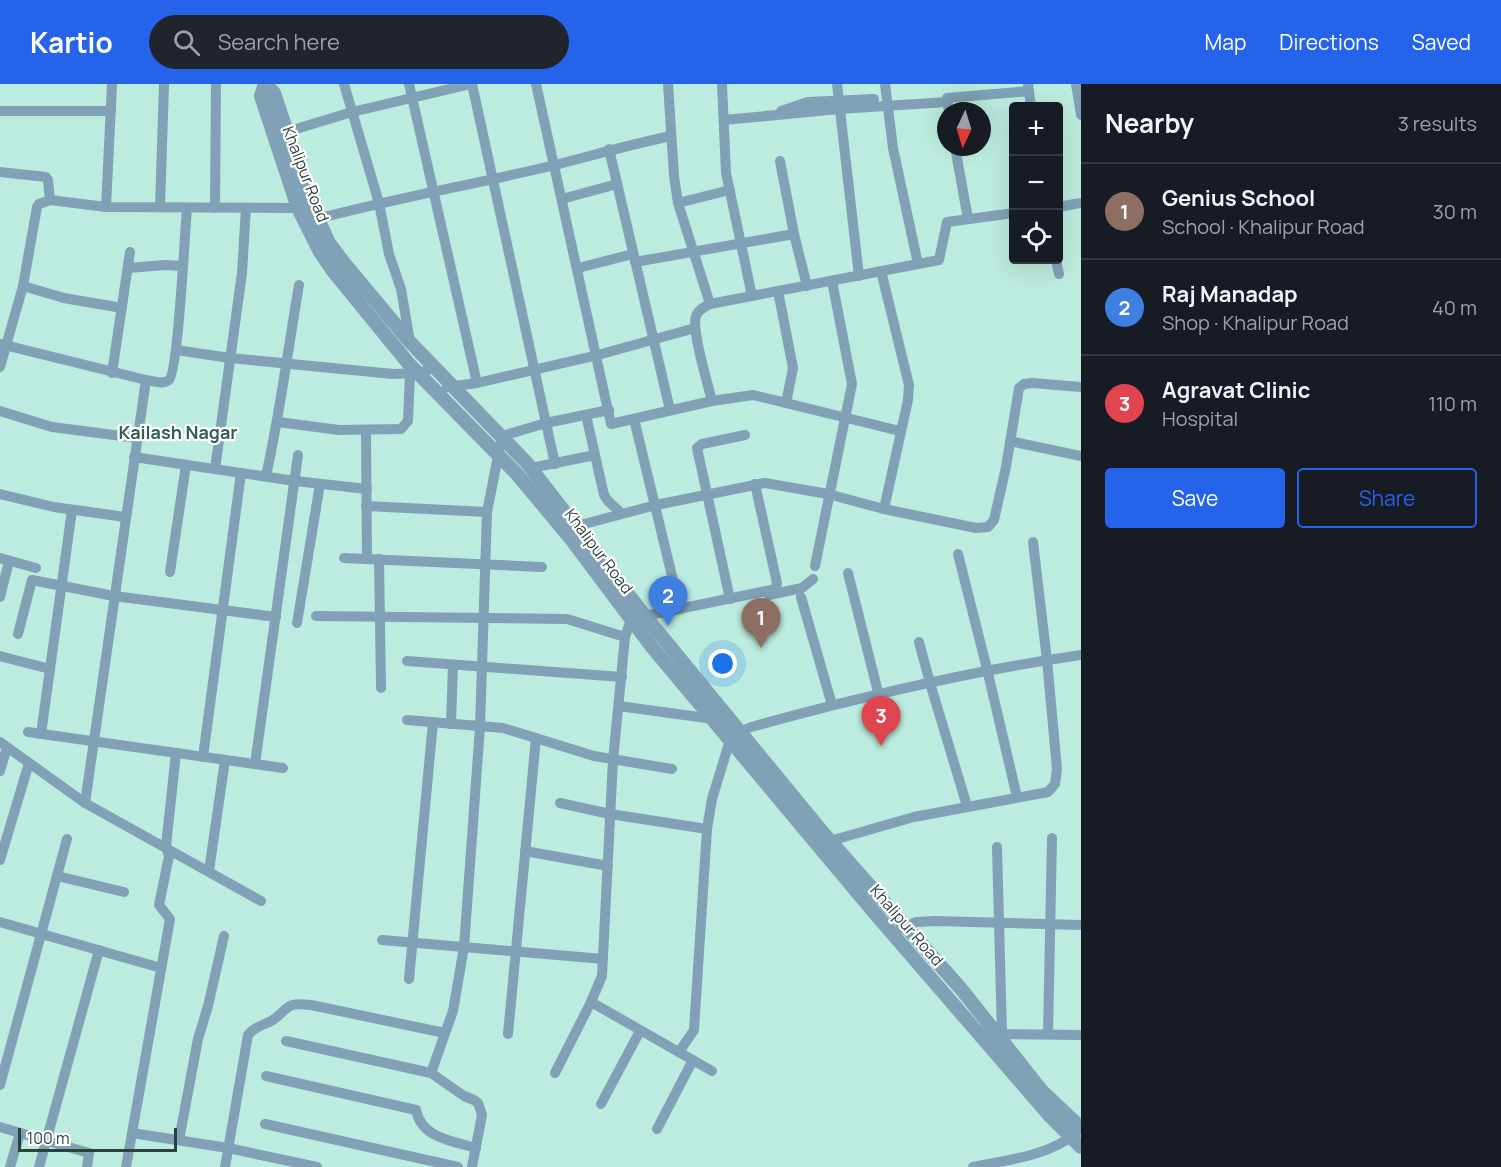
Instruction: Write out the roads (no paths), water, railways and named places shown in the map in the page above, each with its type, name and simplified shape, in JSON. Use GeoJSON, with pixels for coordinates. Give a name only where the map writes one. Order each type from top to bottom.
{"type":"FeatureCollection","features":[{"type":"Feature","properties":{"kind":"street"},"geometry":{"type":"LineString","coordinates":[[106,207],[112,84]]}},
{"type":"Feature","properties":{"kind":"street"},"geometry":{"type":"LineString","coordinates":[[160,207],[164,84]]}},
{"type":"Feature","properties":{"kind":"street"},"geometry":{"type":"LineString","coordinates":[[214,208],[216,84]]}},
{"type":"Feature","properties":{"kind":"street","name":"Khalipur Road"},"geometry":{"type":"LineString","coordinates":[[993,1035],[962,990],[735,736],[713,719],[631,620],[570,527],[531,468],[410,342],[345,264],[309,211],[264,106],[261,96],[265,84],[274,93],[309,211],[315,243],[333,271],[414,373],[497,452],[570,527],[644,614],[735,736],[892,933],[993,1035],[1078,1135]]}},
{"type":"Feature","properties":{"kind":"street"},"geometry":{"type":"LineString","coordinates":[[344,84],[379,203],[389,254],[404,298],[410,342]]}},
{"type":"Feature","properties":{"kind":"street"},"geometry":{"type":"LineString","coordinates":[[409,84],[477,382]]}},
{"type":"Feature","properties":{"kind":"street"},"geometry":{"type":"LineString","coordinates":[[286,132],[413,96],[471,84],[555,464]]}},
{"type":"Feature","properties":{"kind":"street"},"geometry":{"type":"LineString","coordinates":[[536,84],[598,355],[611,424],[712,401],[753,395],[900,431]]}},
{"type":"Feature","properties":{"kind":"street"},"geometry":{"type":"LineString","coordinates":[[668,84],[678,203],[710,304]]}},
{"type":"Feature","properties":{"kind":"street"},"geometry":{"type":"LineString","coordinates":[[722,84],[726,172],[752,296]]}},
{"type":"Feature","properties":{"kind":"street"},"geometry":{"type":"LineString","coordinates":[[837,84],[859,276]]}},
{"type":"Feature","properties":{"kind":"street"},"geometry":{"type":"LineString","coordinates":[[885,84],[893,148],[918,264]]}},
{"type":"Feature","properties":{"kind":"street"},"geometry":{"type":"LineString","coordinates":[[1076,84],[1081,115]]}},
{"type":"Feature","properties":{"kind":"street"},"geometry":{"type":"LineString","coordinates":[[948,102],[947,98],[1028,87],[1030,102]]}},
{"type":"Feature","properties":{"kind":"street"},"geometry":{"type":"LineString","coordinates":[[724,119],[769,114],[808,102],[839,105],[887,102],[937,105]]}},
{"type":"Feature","properties":{"kind":"street"},"geometry":{"type":"LineString","coordinates":[[0,111],[111,111]]}},
{"type":"Feature","properties":{"kind":"street"},"geometry":{"type":"LineString","coordinates":[[0,367],[3,345],[23,286],[36,207],[39,204],[50,201],[106,207],[309,211],[379,203],[555,165],[609,149],[671,136]]}},
{"type":"Feature","properties":{"kind":"street"},"geometry":{"type":"LineString","coordinates":[[609,149],[670,410]]}},
{"type":"Feature","properties":{"kind":"street"},"geometry":{"type":"LineString","coordinates":[[957,156],[968,219]]}},
{"type":"Feature","properties":{"kind":"street"},"geometry":{"type":"LineString","coordinates":[[780,161],[807,286]]}},
{"type":"Feature","properties":{"kind":"street"},"geometry":{"type":"LineString","coordinates":[[0,172],[46,177],[50,201]]}},
{"type":"Feature","properties":{"kind":"street"},"geometry":{"type":"LineString","coordinates":[[562,199],[617,184]]}},
{"type":"Feature","properties":{"kind":"street"},"geometry":{"type":"LineString","coordinates":[[678,203],[730,190]]}},
{"type":"Feature","properties":{"kind":"street"},"geometry":{"type":"LineString","coordinates":[[1063,206],[1081,203]]}},
{"type":"Feature","properties":{"kind":"street"},"geometry":{"type":"LineString","coordinates":[[3,345],[112,373],[146,380],[164,382],[169,380],[173,375],[176,350],[187,208]]}},
{"type":"Feature","properties":{"kind":"street"},"geometry":{"type":"LineString","coordinates":[[215,469],[242,273],[246,208]]}},
{"type":"Feature","properties":{"kind":"street"},"geometry":{"type":"LineString","coordinates":[[712,401],[695,328],[697,314],[710,304],[939,260],[947,222],[1009,214]]}},
{"type":"Feature","properties":{"kind":"street"},"geometry":{"type":"LineString","coordinates":[[578,268],[794,234]]}},
{"type":"Feature","properties":{"kind":"street"},"geometry":{"type":"LineString","coordinates":[[112,373],[130,252]]}},
{"type":"Feature","properties":{"kind":"street"},"geometry":{"type":"LineString","coordinates":[[1057,264],[1059,274]]}},
{"type":"Feature","properties":{"kind":"street"},"geometry":{"type":"LineString","coordinates":[[128,268],[182,266]]}},
{"type":"Feature","properties":{"kind":"street"},"geometry":{"type":"LineString","coordinates":[[881,272],[909,385],[908,400],[884,509]]}},
{"type":"Feature","properties":{"kind":"street"},"geometry":{"type":"LineString","coordinates":[[815,566],[852,384],[832,281]]}},
{"type":"Feature","properties":{"kind":"street"},"geometry":{"type":"LineString","coordinates":[[266,477],[278,422],[285,363],[299,285]]}},
{"type":"Feature","properties":{"kind":"street"},"geometry":{"type":"LineString","coordinates":[[23,286],[64,298],[122,308]]}},
{"type":"Feature","properties":{"kind":"street"},"geometry":{"type":"LineString","coordinates":[[778,291],[793,368],[786,403]]}},
{"type":"Feature","properties":{"kind":"street"},"geometry":{"type":"LineString","coordinates":[[432,388],[477,382],[598,355],[695,328]]}},
{"type":"Feature","properties":{"kind":"street"},"geometry":{"type":"LineString","coordinates":[[176,350],[230,358],[393,374],[414,373],[435,368]]}},
{"type":"Feature","properties":{"kind":"street"},"geometry":{"type":"LineString","coordinates":[[278,422],[339,430],[401,429],[407,424],[414,373]]}},
{"type":"Feature","properties":{"kind":"street"},"geometry":{"type":"LineString","coordinates":[[85,803],[146,380]]}},
{"type":"Feature","properties":{"kind":"street"},"geometry":{"type":"LineString","coordinates":[[570,527],[656,505],[755,484],[773,483],[976,528],[988,527],[994,520],[1017,392],[1021,386],[1032,383],[1081,387]]}},
{"type":"Feature","properties":{"kind":"street"},"geometry":{"type":"LineString","coordinates":[[431,1073],[453,1011],[464,947],[480,726],[487,512],[497,452],[502,436],[546,423],[609,410]]}},
{"type":"Feature","properties":{"kind":"street"},"geometry":{"type":"LineString","coordinates":[[0,411],[52,427],[137,438]]}},
{"type":"Feature","properties":{"kind":"street"},"geometry":{"type":"LineString","coordinates":[[586,415],[604,495],[621,513]]}},
{"type":"Feature","properties":{"kind":"street"},"geometry":{"type":"LineString","coordinates":[[634,419],[680,609]]}},
{"type":"Feature","properties":{"kind":"street"},"geometry":{"type":"LineString","coordinates":[[366,430],[367,559]]}},
{"type":"Feature","properties":{"kind":"street"},"geometry":{"type":"LineString","coordinates":[[730,599],[697,451],[698,446],[745,435]]}},
{"type":"Feature","properties":{"kind":"street"},"geometry":{"type":"LineString","coordinates":[[1010,441],[1081,456]]}},
{"type":"Feature","properties":{"kind":"street"},"geometry":{"type":"LineString","coordinates":[[255,764],[298,455]]}},
{"type":"Feature","properties":{"kind":"street"},"geometry":{"type":"LineString","coordinates":[[531,468],[595,455]]}},
{"type":"Feature","properties":{"kind":"street"},"geometry":{"type":"LineString","coordinates":[[134,457],[295,481],[367,489]]}},
{"type":"Feature","properties":{"kind":"street"},"geometry":{"type":"LineString","coordinates":[[170,572],[186,465]]}},
{"type":"Feature","properties":{"kind":"street"},"geometry":{"type":"LineString","coordinates":[[203,756],[241,473]]}},
{"type":"Feature","properties":{"kind":"street"},"geometry":{"type":"LineString","coordinates":[[297,623],[320,484]]}},
{"type":"Feature","properties":{"kind":"street"},"geometry":{"type":"LineString","coordinates":[[644,614],[772,591],[777,586],[755,484]]}},
{"type":"Feature","properties":{"kind":"street"},"geometry":{"type":"LineString","coordinates":[[0,494],[54,507],[125,517]]}},
{"type":"Feature","properties":{"kind":"street"},"geometry":{"type":"LineString","coordinates":[[366,506],[487,512]]}},
{"type":"Feature","properties":{"kind":"street"},"geometry":{"type":"LineString","coordinates":[[41,734],[72,510]]}},
{"type":"Feature","properties":{"kind":"street"},"geometry":{"type":"LineString","coordinates":[[830,841],[967,806],[1048,792],[1055,784],[1057,778],[1047,660],[1033,542]]}},
{"type":"Feature","properties":{"kind":"street"},"geometry":{"type":"LineString","coordinates":[[958,554],[1017,797]]}},
{"type":"Feature","properties":{"kind":"street"},"geometry":{"type":"LineString","coordinates":[[344,558],[542,567]]}},
{"type":"Feature","properties":{"kind":"street"},"geometry":{"type":"LineString","coordinates":[[379,559],[381,688]]}},
{"type":"Feature","properties":{"kind":"street"},"geometry":{"type":"LineString","coordinates":[[0,597],[5,560],[36,568]]}},
{"type":"Feature","properties":{"kind":"street"},"geometry":{"type":"LineString","coordinates":[[848,573],[879,696]]}},
{"type":"Feature","properties":{"kind":"street"},"geometry":{"type":"LineString","coordinates":[[555,1073],[602,976],[613,760],[625,637],[631,620],[644,614],[801,588],[813,579]]}},
{"type":"Feature","properties":{"kind":"street"},"geometry":{"type":"LineString","coordinates":[[18,634],[32,580],[114,596],[276,617]]}},
{"type":"Feature","properties":{"kind":"street"},"geometry":{"type":"LineString","coordinates":[[801,597],[832,705]]}},
{"type":"Feature","properties":{"kind":"street"},"geometry":{"type":"LineString","coordinates":[[316,616],[483,616],[567,619],[625,637]]}},
{"type":"Feature","properties":{"kind":"street"},"geometry":{"type":"LineString","coordinates":[[919,642],[967,806]]}},
{"type":"Feature","properties":{"kind":"street"},"geometry":{"type":"LineString","coordinates":[[680,1052],[694,1030],[707,829],[712,800],[735,736],[832,705],[879,696],[987,669],[1081,655]]}},
{"type":"Feature","properties":{"kind":"street"},"geometry":{"type":"LineString","coordinates":[[0,656],[50,669]]}},
{"type":"Feature","properties":{"kind":"street"},"geometry":{"type":"LineString","coordinates":[[407,661],[622,677]]}},
{"type":"Feature","properties":{"kind":"street"},"geometry":{"type":"LineString","coordinates":[[451,724],[453,665]]}},
{"type":"Feature","properties":{"kind":"street"},"geometry":{"type":"LineString","coordinates":[[618,706],[713,719]]}},
{"type":"Feature","properties":{"kind":"street"},"geometry":{"type":"LineString","coordinates":[[407,720],[516,730],[571,750],[613,760],[672,769]]}},
{"type":"Feature","properties":{"kind":"street"},"geometry":{"type":"LineString","coordinates":[[409,979],[433,722]]}},
{"type":"Feature","properties":{"kind":"street"},"geometry":{"type":"LineString","coordinates":[[28,732],[283,768]]}},
{"type":"Feature","properties":{"kind":"street"},"geometry":{"type":"LineString","coordinates":[[508,1034],[536,738]]}},
{"type":"Feature","properties":{"kind":"street"},"geometry":{"type":"LineString","coordinates":[[0,771],[4,745],[85,803],[166,846],[261,901]]}},
{"type":"Feature","properties":{"kind":"street"},"geometry":{"type":"LineString","coordinates":[[126,1167],[170,919],[159,905],[169,856],[166,846],[176,753]]}},
{"type":"Feature","properties":{"kind":"street"},"geometry":{"type":"LineString","coordinates":[[209,871],[225,760]]}},
{"type":"Feature","properties":{"kind":"street"},"geometry":{"type":"LineString","coordinates":[[0,860],[5,827],[29,763]]}},
{"type":"Feature","properties":{"kind":"street"},"geometry":{"type":"LineString","coordinates":[[560,803],[610,814],[707,829]]}},
{"type":"Feature","properties":{"kind":"street"},"geometry":{"type":"LineString","coordinates":[[0,1085],[67,838]]}},
{"type":"Feature","properties":{"kind":"street"},"geometry":{"type":"LineString","coordinates":[[1048,1034],[1052,838]]}},
{"type":"Feature","properties":{"kind":"street"},"geometry":{"type":"LineString","coordinates":[[997,847],[999,923],[993,1035],[1081,1035]]}},
{"type":"Feature","properties":{"kind":"street"},"geometry":{"type":"LineString","coordinates":[[525,850],[608,866]]}},
{"type":"Feature","properties":{"kind":"street"},"geometry":{"type":"LineString","coordinates":[[57,876],[124,892]]}},
{"type":"Feature","properties":{"kind":"street"},"geometry":{"type":"LineString","coordinates":[[0,922],[161,968]]}},
{"type":"Feature","properties":{"kind":"street"},"geometry":{"type":"LineString","coordinates":[[892,933],[916,922],[1081,925]]}},
{"type":"Feature","properties":{"kind":"street"},"geometry":{"type":"LineString","coordinates":[[179,1140],[198,1039],[224,936]]}},
{"type":"Feature","properties":{"kind":"street"},"geometry":{"type":"LineString","coordinates":[[382,940],[603,959]]}},
{"type":"Feature","properties":{"kind":"street"},"geometry":{"type":"LineString","coordinates":[[39,1167],[99,950]]}},
{"type":"Feature","properties":{"kind":"street"},"geometry":{"type":"LineString","coordinates":[[591,1002],[712,1071]]}},
{"type":"Feature","properties":{"kind":"street"},"geometry":{"type":"LineString","coordinates":[[225,1167],[248,1035],[252,1030],[274,1019],[284,1008],[300,1004],[311,1005],[445,1033]]}},
{"type":"Feature","properties":{"kind":"street"},"geometry":{"type":"LineString","coordinates":[[601,1104],[640,1031]]}},
{"type":"Feature","properties":{"kind":"street"},"geometry":{"type":"LineString","coordinates":[[286,1041],[431,1073],[478,1103],[482,1115],[472,1167]]}},
{"type":"Feature","properties":{"kind":"street"},"geometry":{"type":"LineString","coordinates":[[657,1129],[693,1060]]}},
{"type":"Feature","properties":{"kind":"street"},"geometry":{"type":"LineString","coordinates":[[266,1076],[416,1110],[418,1121],[431,1133],[476,1148]]}},
{"type":"Feature","properties":{"kind":"street"},"geometry":{"type":"LineString","coordinates":[[265,1124],[458,1167]]}},
{"type":"Feature","properties":{"kind":"street"},"geometry":{"type":"LineString","coordinates":[[0,1127],[89,1153],[87,1167]]}},
{"type":"Feature","properties":{"kind":"street"},"geometry":{"type":"LineString","coordinates":[[10,1167],[20,1133]]}},
{"type":"Feature","properties":{"kind":"street"},"geometry":{"type":"LineString","coordinates":[[132,1133],[228,1148],[292,1164],[317,1167]]}},
{"type":"Feature","properties":{"kind":"street"},"geometry":{"type":"LineString","coordinates":[[973,1167],[1043,1150],[1078,1135]]}},
{"type":"Feature","properties":{"kind":"place","name":"Raj Manadap"},"geometry":{"type":"Point","coordinates":[668,626]}},
{"type":"Feature","properties":{"kind":"place","name":"Genius School"},"geometry":{"type":"Point","coordinates":[761,648]}},
{"type":"Feature","properties":{"kind":"place","name":"Agravat Clinic"},"geometry":{"type":"Point","coordinates":[881,746]}},
{"type":"Feature","properties":{"kind":"district","name":"Kailash Nagar"},"geometry":{"type":"Point","coordinates":[178,433]}}]}
